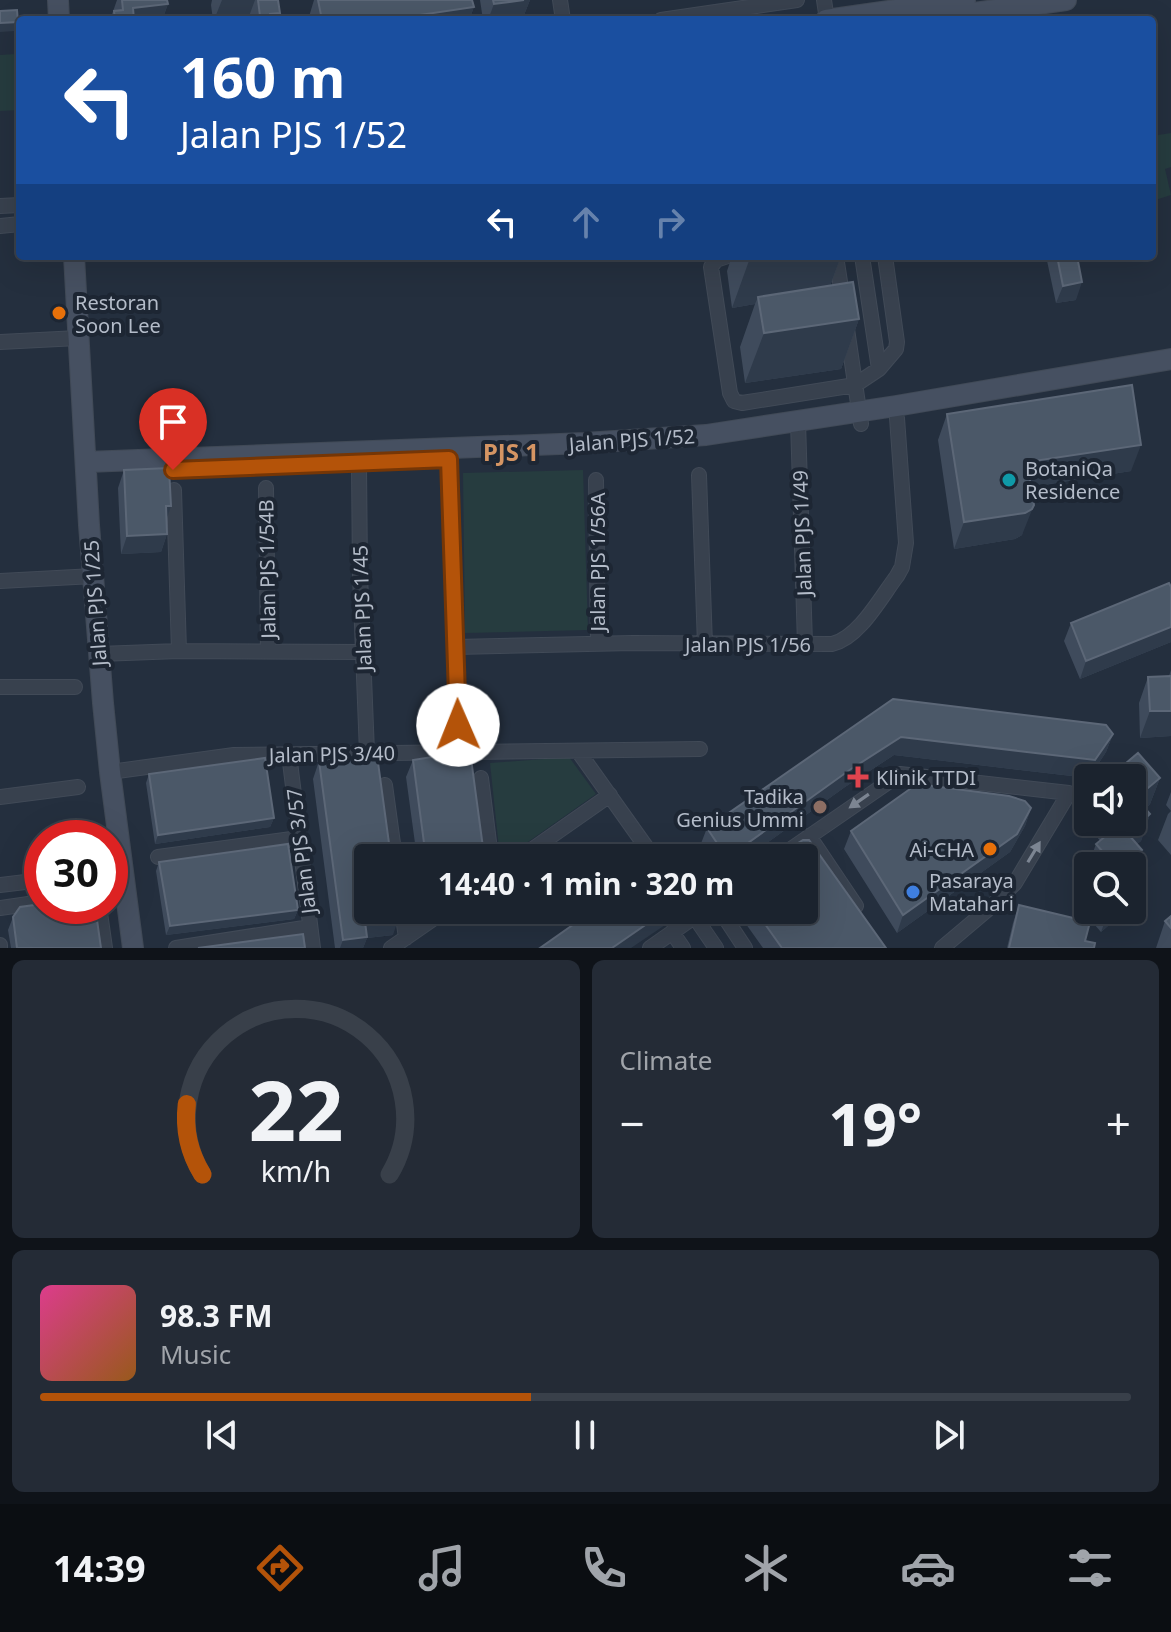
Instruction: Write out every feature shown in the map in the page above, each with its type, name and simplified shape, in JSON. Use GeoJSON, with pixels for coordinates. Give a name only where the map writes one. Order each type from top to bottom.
{"type":"FeatureCollection","features":[{"type":"Feature","properties":{"kind":"street"},"geometry":{"type":"LineString","coordinates":[[688,16],[797,0]]}},
{"type":"Feature","properties":{"kind":"street"},"geometry":{"type":"LineString","coordinates":[[854,16],[965,0]]}},
{"type":"Feature","properties":{"kind":"street"},"geometry":{"type":"LineString","coordinates":[[952,16],[1066,0]]}},
{"type":"Feature","properties":{"kind":"street","name":"Jalan PJS 1/25"},"geometry":{"type":"LineString","coordinates":[[74,260],[86,468],[113,820]]}},
{"type":"Feature","properties":{"kind":"street"},"geometry":{"type":"LineString","coordinates":[[716,260],[711,267],[730,393],[734,401],[742,403],[855,385],[879,369],[896,349],[897,342],[886,260]]}},
{"type":"Feature","properties":{"kind":"street"},"geometry":{"type":"LineString","coordinates":[[837,260],[860,418]]}},
{"type":"Feature","properties":{"kind":"street"},"geometry":{"type":"LineString","coordinates":[[863,260],[879,369]]}},
{"type":"Feature","properties":{"kind":"street"},"geometry":{"type":"LineString","coordinates":[[0,342],[78,338]]}},
{"type":"Feature","properties":{"kind":"street","name":"Jalan PJS 1/52"},"geometry":{"type":"LineString","coordinates":[[860,418],[897,418],[1171,359]]}},
{"type":"Feature","properties":{"kind":"street","name":"Jalan PJS 1/52"},"geometry":{"type":"LineString","coordinates":[[369,457],[449,459],[707,441],[1066,384],[1171,373]]}},
{"type":"Feature","properties":{"kind":"street","name":"Jalan PJS 1/56"},"geometry":{"type":"LineString","coordinates":[[456,647],[598,643],[835,644],[853,633],[902,567],[906,543],[897,418]]}},
{"type":"Feature","properties":{"kind":"street","name":"Jalan PJS 1/49"},"geometry":{"type":"LineString","coordinates":[[798,428],[805,644]]}},
{"type":"Feature","properties":{"kind":"street","name":"Jalan PJS 1/52"},"geometry":{"type":"LineString","coordinates":[[86,468],[369,457],[585,443],[707,441]]}},
{"type":"Feature","properties":{"kind":"street","name":"Jalan PJS 1/45"},"geometry":{"type":"LineString","coordinates":[[367,753],[362,652],[369,457]]}},
{"type":"Feature","properties":{"kind":"street"},"geometry":{"type":"LineString","coordinates":[[449,459],[458,752]]}},
{"type":"Feature","properties":{"kind":"street"},"geometry":{"type":"LineString","coordinates":[[699,475],[705,645]]}},
{"type":"Feature","properties":{"kind":"street","name":"Jalan PJS 1/56A"},"geometry":{"type":"LineString","coordinates":[[596,480],[598,643]]}},
{"type":"Feature","properties":{"kind":"street","name":"Jalan PJS 1/54B"},"geometry":{"type":"LineString","coordinates":[[266,488],[268,651]]}},
{"type":"Feature","properties":{"kind":"street"},"geometry":{"type":"LineString","coordinates":[[174,490],[179,651]]}},
{"type":"Feature","properties":{"kind":"street"},"geometry":{"type":"LineString","coordinates":[[0,581],[94,576]]}},
{"type":"Feature","properties":{"kind":"street"},"geometry":{"type":"LineString","coordinates":[[99,654],[362,652]]}},
{"type":"Feature","properties":{"kind":"street"},"geometry":{"type":"LineString","coordinates":[[0,687],[75,687]]}},
{"type":"Feature","properties":{"kind":"street","name":"Jalan PJS 3/40"},"geometry":{"type":"LineString","coordinates":[[110,772],[234,755],[700,749]]}},
{"type":"Feature","properties":{"kind":"street"},"geometry":{"type":"LineString","coordinates":[[578,751],[644,844]]}},
{"type":"Feature","properties":{"kind":"street","name":"Jalan PJS 3/57"},"geometry":{"type":"LineString","coordinates":[[289,754],[313,948]]}},
{"type":"Feature","properties":{"kind":"street"},"geometry":{"type":"LineString","coordinates":[[798,844],[900,774],[1069,793],[1015,883],[942,948]]}},
{"type":"Feature","properties":{"kind":"street"},"geometry":{"type":"LineString","coordinates":[[481,778],[489,844]]}},
{"type":"Feature","properties":{"kind":"street"},"geometry":{"type":"LineString","coordinates":[[385,785],[393,844]]}},
{"type":"Feature","properties":{"kind":"street"},"geometry":{"type":"LineString","coordinates":[[0,797],[78,787]]}},
{"type":"Feature","properties":{"kind":"street"},"geometry":{"type":"LineString","coordinates":[[540,844],[610,795]]}},
{"type":"Feature","properties":{"kind":"street"},"geometry":{"type":"LineString","coordinates":[[809,836],[861,914]]}},
{"type":"Feature","properties":{"kind":"street"},"geometry":{"type":"LineString","coordinates":[[158,857],[299,838]]}},
{"type":"Feature","properties":{"kind":"street"},"geometry":{"type":"LineString","coordinates":[[0,885],[24,882]]}},
{"type":"Feature","properties":{"kind":"street"},"geometry":{"type":"LineString","coordinates":[[0,908],[24,905]]}},
{"type":"Feature","properties":{"kind":"street"},"geometry":{"type":"LineString","coordinates":[[102,924],[105,948]]}},
{"type":"Feature","properties":{"kind":"street","name":"Jalan PJS 1/25"},"geometry":{"type":"LineString","coordinates":[[127,924],[133,948]]}},
{"type":"Feature","properties":{"kind":"street"},"geometry":{"type":"LineString","coordinates":[[404,924],[406,938]]}},
{"type":"Feature","properties":{"kind":"street"},"geometry":{"type":"LineString","coordinates":[[391,948],[426,924]]}},
{"type":"Feature","properties":{"kind":"street"},"geometry":{"type":"LineString","coordinates":[[650,948],[682,924]]}},
{"type":"Feature","properties":{"kind":"street"},"geometry":{"type":"LineString","coordinates":[[703,924],[716,948]]}},
{"type":"Feature","properties":{"kind":"street"},"geometry":{"type":"LineString","coordinates":[[729,924],[745,948]]}},
{"type":"Feature","properties":{"kind":"street"},"geometry":{"type":"LineString","coordinates":[[176,948],[310,927]]}},
{"type":"Feature","properties":{"kind":"street"},"geometry":{"type":"LineString","coordinates":[[672,932],[683,948]]}},
{"type":"Feature","properties":{"kind":"green space"},"geometry":{"type":"Polygon","coordinates":[[[16,54],[16,110],[0,111],[0,55],[16,54]]]}},
{"type":"Feature","properties":{"kind":"green space"},"geometry":{"type":"Polygon","coordinates":[[[1171,133],[1171,167],[1165,169],[1171,195],[1156,200],[1156,135],[1171,133]]]}},
{"type":"Feature","properties":{"kind":"green space"},"geometry":{"type":"Polygon","coordinates":[[[583,470],[588,630],[465,633],[463,473],[583,470]]]}},
{"type":"Feature","properties":{"kind":"green space"},"geometry":{"type":"Polygon","coordinates":[[[569,757],[596,794],[525,844],[499,844],[490,763],[569,757]]]}},
{"type":"Feature","properties":{"kind":"building"},"geometry":{"type":"Polygon","coordinates":[[[122,0],[167,0],[168,4],[133,8],[134,16],[115,16],[114,11],[123,10],[122,0]]]}},
{"type":"Feature","properties":{"kind":"building"},"geometry":{"type":"Polygon","coordinates":[[[258,0],[278,0],[280,13],[260,16],[258,0]]]}},
{"type":"Feature","properties":{"kind":"building"},"geometry":{"type":"Polygon","coordinates":[[[318,0],[472,0],[474,7],[413,16],[321,16],[318,0]]]}},
{"type":"Feature","properties":{"kind":"building"},"geometry":{"type":"Polygon","coordinates":[[[493,0],[524,0],[494,4],[493,0]]]}},
{"type":"Feature","properties":{"kind":"building"},"geometry":{"type":"Polygon","coordinates":[[[17,10],[16,22],[0,23],[0,11],[17,10]]]}},
{"type":"Feature","properties":{"kind":"building"},"geometry":{"type":"Polygon","coordinates":[[[1058,260],[1078,260],[1082,282],[1063,286],[1058,260]]]}},
{"type":"Feature","properties":{"kind":"building"},"geometry":{"type":"Polygon","coordinates":[[[853,282],[859,319],[764,333],[758,297],[853,282]]]}},
{"type":"Feature","properties":{"kind":"building","name":"BotaniQa Residence"},"geometry":{"type":"Polygon","coordinates":[[[1132,385],[1141,445],[1027,462],[1034,505],[1032,509],[1025,513],[964,522],[947,414],[1132,385]]]}},
{"type":"Feature","properties":{"kind":"building"},"geometry":{"type":"Polygon","coordinates":[[[169,468],[171,506],[166,506],[167,534],[127,536],[124,470],[169,468]]]}},
{"type":"Feature","properties":{"kind":"building"},"geometry":{"type":"Polygon","coordinates":[[[1169,583],[1171,627],[1086,661],[1071,623],[1169,583]]]}},
{"type":"Feature","properties":{"kind":"building"},"geometry":{"type":"Polygon","coordinates":[[[1171,676],[1171,711],[1150,711],[1148,677],[1171,676]]]}},
{"type":"Feature","properties":{"kind":"building"},"geometry":{"type":"Polygon","coordinates":[[[893,699],[1106,725],[1113,734],[1095,760],[901,737],[747,844],[718,844],[707,828],[893,699]]]}},
{"type":"Feature","properties":{"kind":"building"},"geometry":{"type":"Polygon","coordinates":[[[470,751],[483,844],[424,844],[413,760],[470,751]]]}},
{"type":"Feature","properties":{"kind":"building"},"geometry":{"type":"Polygon","coordinates":[[[1138,753],[1160,778],[1146,790],[1146,764],[1125,764],[1138,753]]]}},
{"type":"Feature","properties":{"kind":"building"},"geometry":{"type":"Polygon","coordinates":[[[377,755],[389,844],[354,844],[354,924],[365,924],[367,937],[343,940],[319,761],[377,755]]]}},
{"type":"Feature","properties":{"kind":"building"},"geometry":{"type":"Polygon","coordinates":[[[265,758],[274,818],[158,835],[149,774],[265,758]]]}},
{"type":"Feature","properties":{"kind":"building","name":"Pasaraya Matahari"},"geometry":{"type":"Polygon","coordinates":[[[917,784],[1009,796],[1025,801],[1031,808],[1017,834],[903,915],[851,831],[917,784]]]}},
{"type":"Feature","properties":{"kind":"building"},"geometry":{"type":"Polygon","coordinates":[[[1106,836],[1130,836],[1142,850],[1103,852],[1096,844],[1106,836]]]}},
{"type":"Feature","properties":{"kind":"building"},"geometry":{"type":"Polygon","coordinates":[[[809,840],[812,844],[796,844],[809,840]]]}},
{"type":"Feature","properties":{"kind":"building"},"geometry":{"type":"Polygon","coordinates":[[[288,844],[298,910],[170,926],[159,862],[288,844]]]}},
{"type":"Feature","properties":{"kind":"building"},"geometry":{"type":"Polygon","coordinates":[[[818,853],[886,948],[782,948],[765,924],[818,924],[818,853]]]}},
{"type":"Feature","properties":{"kind":"building"},"geometry":{"type":"Polygon","coordinates":[[[1019,905],[1074,918],[1074,924],[1089,924],[1085,941],[1095,943],[1094,948],[1009,948],[1019,905]]]}},
{"type":"Feature","properties":{"kind":"building"},"geometry":{"type":"Polygon","coordinates":[[[24,906],[24,924],[98,924],[101,948],[17,948],[13,917],[24,906]]]}},
{"type":"Feature","properties":{"kind":"building"},"geometry":{"type":"Polygon","coordinates":[[[574,924],[647,924],[612,948],[540,948],[574,924]]]}},
{"type":"Feature","properties":{"kind":"building"},"geometry":{"type":"Polygon","coordinates":[[[303,934],[305,948],[198,948],[303,934]]]}},
{"type":"Feature","properties":{"kind":"place","name":"Restoran Soon Lee"},"geometry":{"type":"Point","coordinates":[59,313]}},
{"type":"Feature","properties":{"kind":"place","name":"BotaniQa Residence"},"geometry":{"type":"Point","coordinates":[1009,480]}},
{"type":"Feature","properties":{"kind":"place","name":"Klinik TTDI"},"geometry":{"type":"Point","coordinates":[858,777]}},
{"type":"Feature","properties":{"kind":"place","name":"Tadika Genius Ummi"},"geometry":{"type":"Point","coordinates":[820,807]}},
{"type":"Feature","properties":{"kind":"place","name":"Ai-CHA"},"geometry":{"type":"Point","coordinates":[990,849]}},
{"type":"Feature","properties":{"kind":"place","name":"Pasaraya Matahari"},"geometry":{"type":"Point","coordinates":[913,892]}},
{"type":"Feature","properties":{"kind":"district","name":"PJS 1"},"geometry":{"type":"Point","coordinates":[511,451]}},
{"type":"Feature","properties":{"kind":"route"},"geometry":{"type":"LineString","coordinates":[[173,470],[449,459],[458,725]]}}]}
